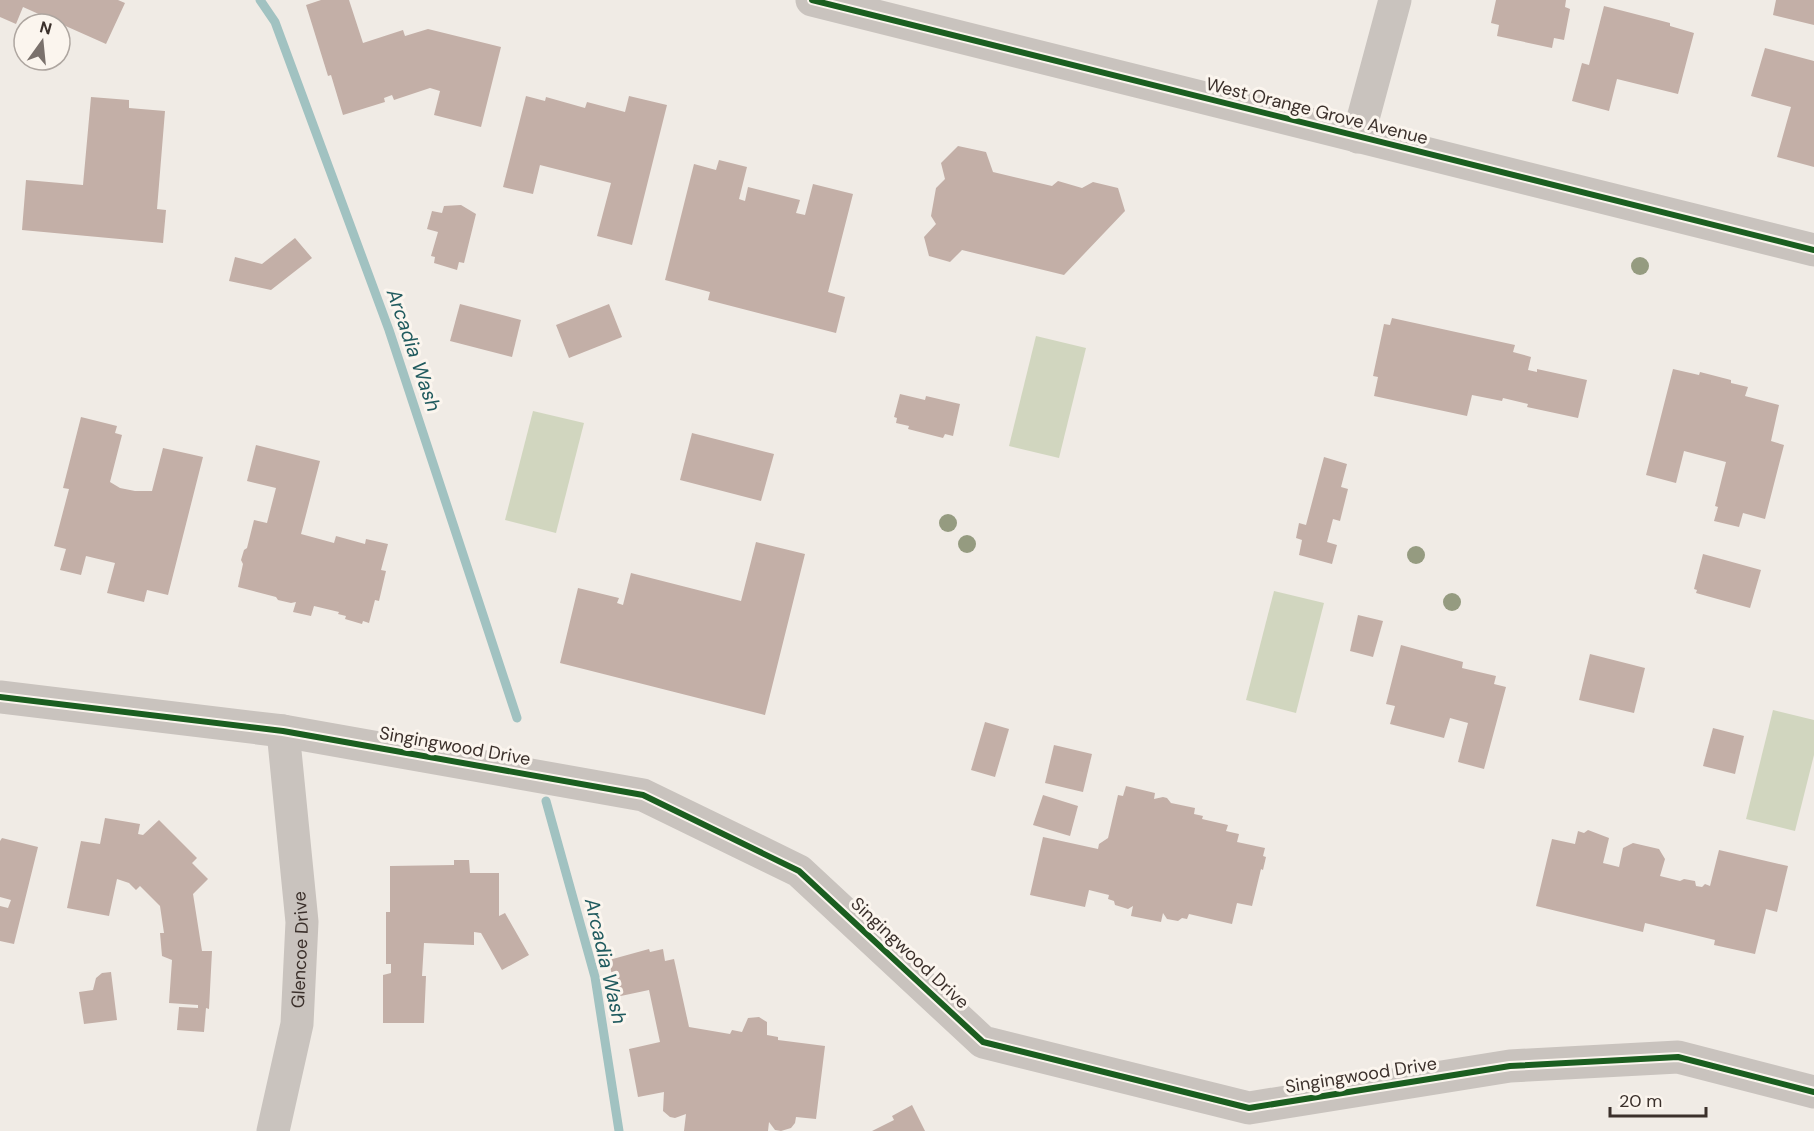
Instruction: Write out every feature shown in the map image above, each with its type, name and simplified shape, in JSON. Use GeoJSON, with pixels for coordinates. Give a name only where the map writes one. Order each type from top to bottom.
{"type":"FeatureCollection","features":[{"type":"Feature","properties":{"kind":"street","name":"West Orange Grove Avenue"},"geometry":{"type":"LineString","coordinates":[[812,0],[1814,250]]}},
{"type":"Feature","properties":{"kind":"street"},"geometry":{"type":"LineString","coordinates":[[1358,137],[1395,0]]}},
{"type":"Feature","properties":{"kind":"street","name":"Singingwood Drive"},"geometry":{"type":"LineString","coordinates":[[0,697],[283,731],[643,795],[799,871],[983,1042],[1249,1108],[1510,1066],[1678,1057],[1814,1092]]}},
{"type":"Feature","properties":{"kind":"street","name":"Glencoe Drive"},"geometry":{"type":"LineString","coordinates":[[273,1131],[297,1024],[302,922],[283,731]]}},
{"type":"Feature","properties":{"kind":"green space"},"geometry":{"type":"Polygon","coordinates":[[[1036,336],[1086,348],[1059,458],[1009,446],[1036,336]]]}},
{"type":"Feature","properties":{"kind":"green space"},"geometry":{"type":"Polygon","coordinates":[[[533,411],[584,423],[556,533],[505,520],[533,411]]]}},
{"type":"Feature","properties":{"kind":"green space"},"geometry":{"type":"Polygon","coordinates":[[[1274,591],[1324,603],[1296,713],[1246,700],[1274,591]]]}},
{"type":"Feature","properties":{"kind":"green space"},"geometry":{"type":"Polygon","coordinates":[[[1773,710],[1814,720],[1814,755],[1795,831],[1746,819],[1773,710]]]}},
{"type":"Feature","properties":{"kind":"building"},"geometry":{"type":"Polygon","coordinates":[[[0,0],[118,0],[125,3],[106,44],[72,29],[72,12],[34,12],[23,7],[21,12],[12,12],[12,22],[0,17],[0,0]]]}},
{"type":"Feature","properties":{"kind":"building"},"geometry":{"type":"Polygon","coordinates":[[[321,0],[349,0],[363,43],[403,30],[405,36],[428,29],[501,47],[481,127],[434,115],[440,91],[430,88],[394,100],[392,95],[384,98],[385,102],[343,115],[306,5],[321,0]]]}},
{"type":"Feature","properties":{"kind":"building"},"geometry":{"type":"Polygon","coordinates":[[[1496,0],[1566,0],[1565,7],[1570,9],[1564,40],[1554,38],[1552,48],[1497,36],[1499,25],[1491,23],[1496,0]]]}},
{"type":"Feature","properties":{"kind":"building"},"geometry":{"type":"Polygon","coordinates":[[[1776,0],[1814,0],[1814,25],[1773,15],[1776,0]]]}},
{"type":"Feature","properties":{"kind":"building"},"geometry":{"type":"Polygon","coordinates":[[[1604,6],[1670,23],[1670,26],[1694,33],[1678,94],[1617,79],[1609,111],[1572,101],[1582,63],[1589,65],[1604,6]]]}},
{"type":"Feature","properties":{"kind":"building"},"geometry":{"type":"Polygon","coordinates":[[[1765,48],[1814,61],[1814,167],[1777,157],[1791,107],[1751,96],[1765,48]]]}},
{"type":"Feature","properties":{"kind":"building"},"geometry":{"type":"Polygon","coordinates":[[[526,96],[545,101],[546,97],[585,108],[587,102],[625,112],[629,96],[667,105],[632,245],[597,236],[611,183],[540,165],[533,194],[503,187],[526,96]]]}},
{"type":"Feature","properties":{"kind":"building"},"geometry":{"type":"Polygon","coordinates":[[[91,97],[129,100],[129,108],[165,111],[157,209],[166,210],[163,243],[22,230],[26,180],[83,185],[91,97]]]}},
{"type":"Feature","properties":{"kind":"building"},"geometry":{"type":"Polygon","coordinates":[[[958,146],[986,152],[993,172],[1052,186],[1058,181],[1082,188],[1093,182],[1118,188],[1125,211],[1064,275],[962,250],[950,262],[929,256],[924,237],[936,224],[931,216],[936,188],[945,179],[941,163],[958,146]]]}},
{"type":"Feature","properties":{"kind":"building"},"geometry":{"type":"Polygon","coordinates":[[[719,160],[747,167],[739,199],[745,201],[748,187],[800,200],[796,213],[805,215],[813,184],[853,194],[828,292],[845,297],[836,333],[708,300],[710,292],[665,280],[694,164],[716,170],[719,160]]]}},
{"type":"Feature","properties":{"kind":"building"},"geometry":{"type":"Polygon","coordinates":[[[461,205],[476,214],[464,263],[459,262],[457,270],[434,263],[435,257],[431,256],[438,232],[427,229],[432,211],[442,213],[444,206],[461,205]]]}},
{"type":"Feature","properties":{"kind":"building"},"geometry":{"type":"Polygon","coordinates":[[[295,238],[312,258],[271,290],[229,281],[235,257],[262,264],[295,238]]]}},
{"type":"Feature","properties":{"kind":"building"},"geometry":{"type":"Polygon","coordinates":[[[460,304],[521,320],[512,357],[450,341],[460,304]]]}},
{"type":"Feature","properties":{"kind":"building"},"geometry":{"type":"Polygon","coordinates":[[[609,304],[622,337],[569,358],[556,325],[609,304]]]}},
{"type":"Feature","properties":{"kind":"building"},"geometry":{"type":"Polygon","coordinates":[[[1392,318],[1515,345],[1513,352],[1531,357],[1528,370],[1537,372],[1537,369],[1587,380],[1578,418],[1527,407],[1528,404],[1503,398],[1502,401],[1472,395],[1467,416],[1374,396],[1378,377],[1373,376],[1384,324],[1390,325],[1392,318]]]}},
{"type":"Feature","properties":{"kind":"building"},"geometry":{"type":"Polygon","coordinates":[[[1673,369],[1699,375],[1700,372],[1731,380],[1731,383],[1748,387],[1745,396],[1779,405],[1771,441],[1784,445],[1765,519],[1743,513],[1739,527],[1714,521],[1718,507],[1715,506],[1726,462],[1684,451],[1676,483],[1646,475],[1673,369]]]}},
{"type":"Feature","properties":{"kind":"building"},"geometry":{"type":"Polygon","coordinates":[[[900,394],[925,400],[926,396],[960,404],[953,436],[945,434],[943,438],[908,429],[909,426],[896,423],[897,418],[894,417],[900,394]]]}},
{"type":"Feature","properties":{"kind":"building"},"geometry":{"type":"Polygon","coordinates":[[[81,417],[117,426],[115,433],[122,435],[110,482],[120,488],[152,491],[163,448],[203,457],[168,595],[147,590],[144,602],[107,593],[115,563],[86,556],[81,575],[60,570],[66,549],[54,546],[69,489],[63,488],[81,417]]]}},
{"type":"Feature","properties":{"kind":"building"},"geometry":{"type":"Polygon","coordinates":[[[692,433],[774,454],[761,501],[680,480],[692,433]]]}},
{"type":"Feature","properties":{"kind":"building"},"geometry":{"type":"Polygon","coordinates":[[[256,445],[320,461],[301,534],[334,543],[336,536],[365,544],[366,539],[388,544],[381,570],[386,571],[379,601],[375,600],[369,623],[363,621],[362,624],[345,619],[346,616],[338,614],[339,612],[314,606],[311,616],[293,612],[296,602],[278,600],[276,597],[238,587],[243,564],[241,560],[247,548],[254,520],[267,523],[276,488],[247,481],[256,445]]]}},
{"type":"Feature","properties":{"kind":"building"},"geometry":{"type":"Polygon","coordinates":[[[1324,457],[1347,464],[1341,487],[1348,489],[1340,521],[1333,519],[1327,542],[1337,545],[1332,564],[1299,555],[1302,540],[1296,538],[1299,523],[1306,525],[1324,457]]]}},
{"type":"Feature","properties":{"kind":"building"},"geometry":{"type":"Polygon","coordinates":[[[756,542],[805,554],[765,715],[560,663],[578,588],[619,598],[617,603],[623,605],[631,573],[741,601],[756,542]]]}},
{"type":"Feature","properties":{"kind":"building"},"geometry":{"type":"Polygon","coordinates":[[[1703,554],[1761,570],[1750,608],[1696,593],[1697,590],[1694,589],[1703,554]]]}},
{"type":"Feature","properties":{"kind":"building"},"geometry":{"type":"Polygon","coordinates":[[[1358,615],[1383,621],[1373,657],[1350,651],[1358,615]]]}},
{"type":"Feature","properties":{"kind":"building"},"geometry":{"type":"Polygon","coordinates":[[[1401,645],[1463,662],[1462,668],[1496,676],[1494,684],[1506,687],[1484,769],[1458,762],[1468,723],[1450,718],[1444,738],[1390,724],[1395,706],[1386,704],[1401,645]]]}},
{"type":"Feature","properties":{"kind":"building"},"geometry":{"type":"Polygon","coordinates":[[[1590,654],[1645,668],[1634,713],[1579,700],[1590,654]]]}},
{"type":"Feature","properties":{"kind":"building"},"geometry":{"type":"Polygon","coordinates":[[[985,722],[1009,729],[995,777],[971,770],[985,722]]]}},
{"type":"Feature","properties":{"kind":"building"},"geometry":{"type":"Polygon","coordinates":[[[1713,728],[1744,736],[1735,774],[1703,766],[1713,728]]]}},
{"type":"Feature","properties":{"kind":"building"},"geometry":{"type":"Polygon","coordinates":[[[1054,745],[1092,754],[1083,792],[1045,783],[1054,745]]]}},
{"type":"Feature","properties":{"kind":"building"},"geometry":{"type":"Polygon","coordinates":[[[1126,786],[1155,793],[1154,799],[1163,797],[1171,803],[1195,808],[1194,814],[1203,816],[1202,819],[1228,825],[1226,831],[1239,834],[1237,842],[1265,848],[1263,856],[1266,857],[1252,906],[1237,903],[1232,924],[1189,914],[1187,919],[1182,918],[1178,921],[1167,919],[1163,913],[1161,922],[1131,916],[1133,906],[1128,909],[1115,905],[1114,901],[1108,899],[1109,895],[1089,890],[1085,907],[1030,895],[1043,837],[1098,849],[1099,844],[1108,838],[1118,795],[1123,796],[1126,786]]]}},
{"type":"Feature","properties":{"kind":"building"},"geometry":{"type":"Polygon","coordinates":[[[1043,795],[1078,806],[1070,836],[1033,825],[1043,795]]]}},
{"type":"Feature","properties":{"kind":"building"},"geometry":{"type":"Polygon","coordinates":[[[105,818],[140,824],[138,834],[143,835],[159,820],[197,858],[192,863],[208,879],[193,894],[202,951],[212,951],[209,1009],[206,1008],[204,1032],[177,1030],[179,1007],[198,1008],[198,1005],[169,1003],[172,960],[162,956],[160,933],[164,933],[160,906],[140,886],[136,890],[129,883],[117,879],[109,916],[67,908],[81,841],[100,844],[105,818]]]}},
{"type":"Feature","properties":{"kind":"building"},"geometry":{"type":"Polygon","coordinates":[[[1588,830],[1609,838],[1603,863],[1619,867],[1623,848],[1633,843],[1659,849],[1665,859],[1660,876],[1680,881],[1684,879],[1695,881],[1696,886],[1702,887],[1705,884],[1710,886],[1719,850],[1788,866],[1777,912],[1766,909],[1755,954],[1714,945],[1715,940],[1645,923],[1643,932],[1536,906],[1552,839],[1575,844],[1578,831],[1584,833],[1588,830]]]}},
{"type":"Feature","properties":{"kind":"building"},"geometry":{"type":"Polygon","coordinates":[[[2,838],[38,847],[14,944],[0,941],[0,906],[8,908],[11,900],[0,897],[0,841],[2,838]]]}},
{"type":"Feature","properties":{"kind":"building"},"geometry":{"type":"Polygon","coordinates":[[[454,860],[469,860],[470,873],[499,873],[499,916],[505,913],[529,955],[502,970],[481,933],[474,932],[474,945],[424,943],[422,976],[426,976],[424,1023],[383,1023],[383,975],[391,973],[391,964],[386,964],[386,912],[390,912],[390,866],[454,865],[454,860]]]}},
{"type":"Feature","properties":{"kind":"building"},"geometry":{"type":"Polygon","coordinates":[[[649,949],[650,952],[663,949],[665,961],[674,959],[689,1027],[730,1034],[732,1030],[742,1032],[748,1018],[759,1017],[767,1022],[767,1035],[778,1037],[778,1040],[825,1046],[816,1119],[796,1117],[791,1128],[781,1131],[775,1130],[769,1122],[768,1131],[684,1131],[686,1114],[675,1118],[663,1111],[664,1092],[638,1097],[629,1049],[660,1042],[649,990],[616,997],[609,960],[649,949]]]}},
{"type":"Feature","properties":{"kind":"building"},"geometry":{"type":"Polygon","coordinates":[[[111,972],[117,1020],[84,1024],[79,992],[93,990],[96,978],[102,973],[111,972]]]}},
{"type":"Feature","properties":{"kind":"building"},"geometry":{"type":"Polygon","coordinates":[[[912,1105],[925,1131],[872,1131],[894,1120],[892,1116],[912,1105]]]}},
{"type":"Feature","properties":{"kind":"waterway","name":"Arcadia Wash"},"geometry":{"type":"LineString","coordinates":[[260,0],[275,22],[389,330],[517,718]]}},
{"type":"Feature","properties":{"kind":"waterway","name":"Arcadia Wash"},"geometry":{"type":"LineString","coordinates":[[546,801],[595,977],[619,1131]]}},
{"type":"Feature","properties":{"kind":"cycle path"},"geometry":{"type":"LineString","coordinates":[[812,0],[1814,250]]}},
{"type":"Feature","properties":{"kind":"cycle path"},"geometry":{"type":"LineString","coordinates":[[0,697],[283,731],[643,795],[799,871],[983,1042],[1249,1108],[1510,1066],[1678,1057],[1814,1092]]}}]}
